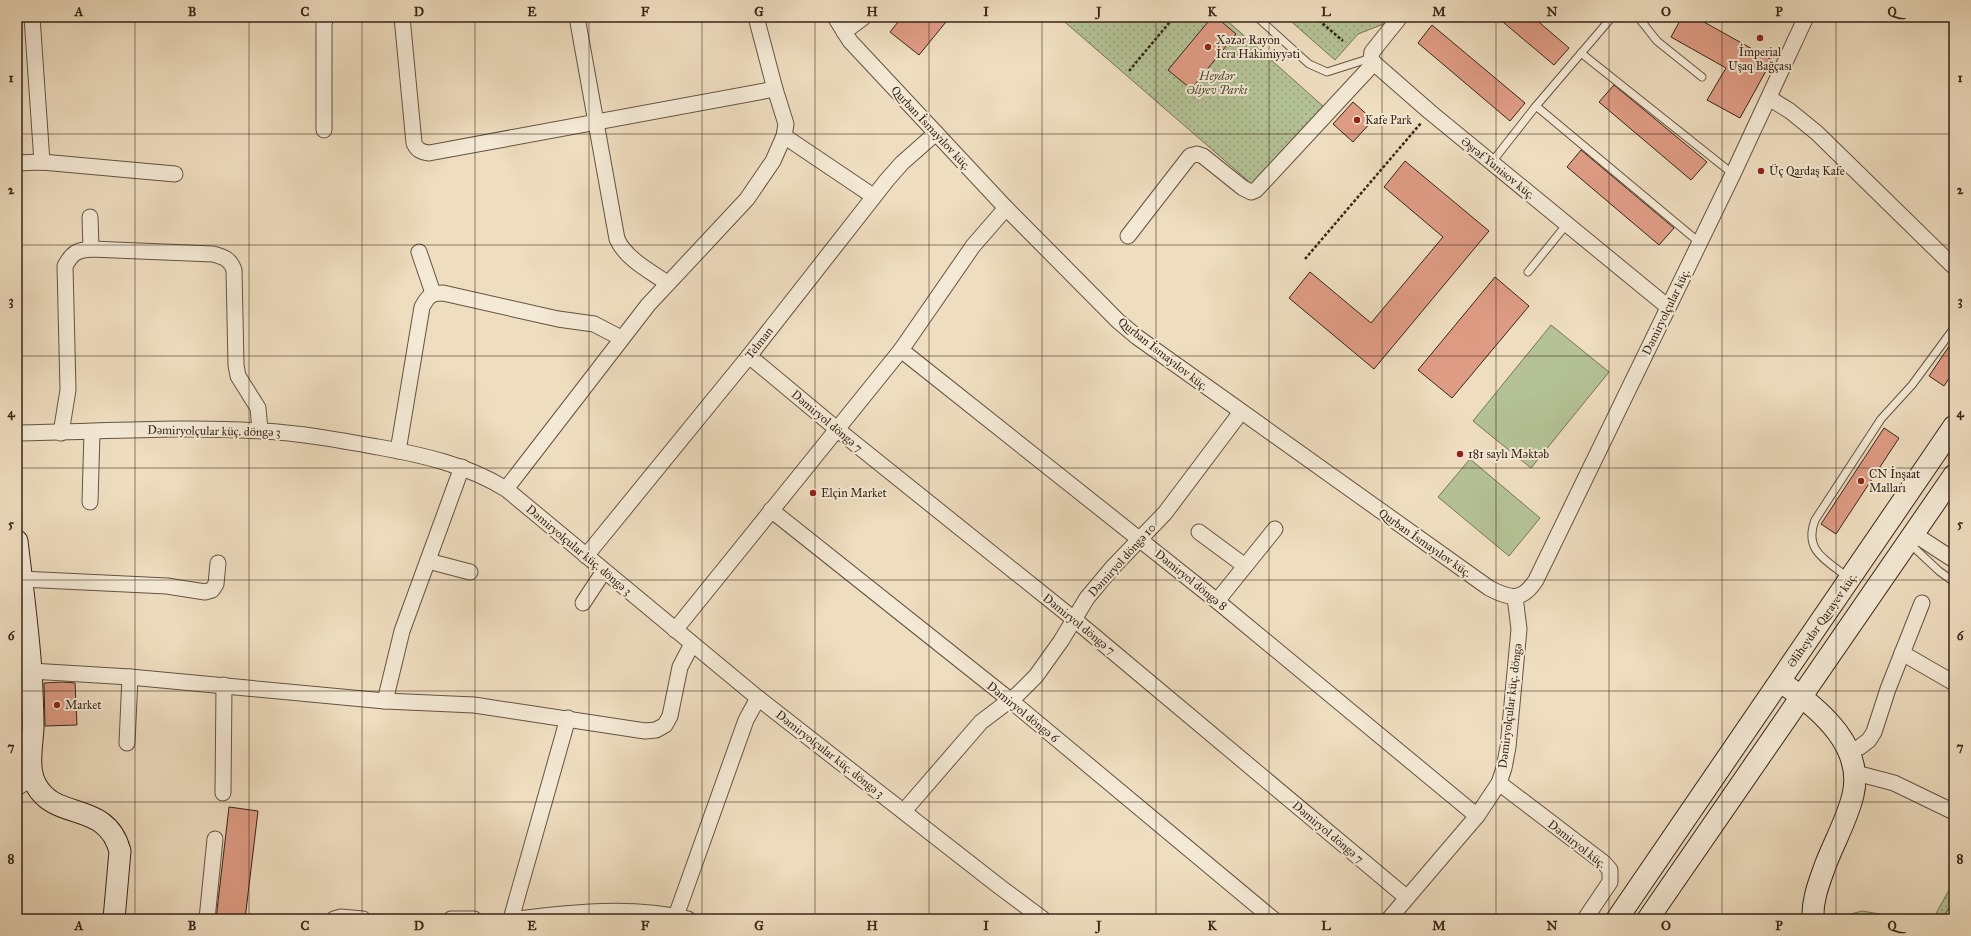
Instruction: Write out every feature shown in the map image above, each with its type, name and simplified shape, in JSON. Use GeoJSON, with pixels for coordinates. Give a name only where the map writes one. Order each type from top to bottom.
{"type":"FeatureCollection","features":[{"type":"Feature","properties":{"kind":"main road","name":"Əliheydər Qarayev küç."},"geometry":{"type":"LineString","coordinates":[[1689,813],[1954,426]]}},
{"type":"Feature","properties":{"kind":"main road"},"geometry":{"type":"LineString","coordinates":[[1647,919],[1954,475]]}},
{"type":"Feature","properties":{"kind":"main road"},"geometry":{"type":"LineString","coordinates":[[1886,526],[1885,537],[1891,544],[1899,546],[1911,538]]}},
{"type":"Feature","properties":{"kind":"main road"},"geometry":{"type":"LineString","coordinates":[[17,541],[31,671],[22,781],[44,797],[61,806],[97,819],[105,824],[117,840],[120,851],[114,919]]}},
{"type":"Feature","properties":{"kind":"main road"},"geometry":{"type":"LineString","coordinates":[[1779,681],[1823,715],[1850,751],[1856,773],[1850,807],[1818,884],[1814,899],[1813,919]]}},
{"type":"Feature","properties":{"kind":"main road"},"geometry":{"type":"LineString","coordinates":[[1647,919],[1689,813]]}},
{"type":"Feature","properties":{"kind":"main road"},"geometry":{"type":"LineString","coordinates":[[1617,919],[1689,813]]}},
{"type":"Feature","properties":{"kind":"street"},"geometry":{"type":"LineString","coordinates":[[32,17],[42,162]]}},
{"type":"Feature","properties":{"kind":"street"},"geometry":{"type":"LineString","coordinates":[[324,130],[324,24],[326,17]]}},
{"type":"Feature","properties":{"kind":"street"},"geometry":{"type":"LineString","coordinates":[[402,17],[414,143],[416,149],[422,152],[429,153],[775,89]]}},
{"type":"Feature","properties":{"kind":"street"},"geometry":{"type":"LineString","coordinates":[[577,17],[617,239],[621,248],[639,264],[667,283]]}},
{"type":"Feature","properties":{"kind":"street"},"geometry":{"type":"LineString","coordinates":[[506,489],[621,338],[667,283],[747,199],[761,181],[784,136],[786,124],[756,17]]}},
{"type":"Feature","properties":{"kind":"street","name":"Qurban İsmayılov küç."},"geometry":{"type":"LineString","coordinates":[[835,17],[844,32],[936,133],[1006,208],[1118,321],[1137,337],[1241,412],[1489,588],[1501,594],[1515,597]]}},
{"type":"Feature","properties":{"kind":"street"},"geometry":{"type":"LineString","coordinates":[[844,32],[864,17]]}},
{"type":"Feature","properties":{"kind":"street"},"geometry":{"type":"LineString","coordinates":[[1128,236],[1190,156],[1197,154],[1203,156],[1244,188],[1251,192],[1256,190],[1372,61],[1372,52],[1377,44],[1400,17]]}},
{"type":"Feature","properties":{"kind":"street","name":"Dəmiryolçular küç."},"geometry":{"type":"LineString","coordinates":[[1515,597],[1526,593],[1536,580],[1700,243],[1806,17]]}},
{"type":"Feature","properties":{"kind":"street","name":"Əşrəf Yunisov küç."},"geometry":{"type":"LineString","coordinates":[[1372,61],[1430,112],[1668,307]]}},
{"type":"Feature","properties":{"kind":"street"},"geometry":{"type":"LineString","coordinates":[[1769,98],[1790,111],[1817,133],[1954,267]]}},
{"type":"Feature","properties":{"kind":"street","name":"Telman"},"geometry":{"type":"LineString","coordinates":[[586,556],[749,356],[874,196],[902,163],[936,133]]}},
{"type":"Feature","properties":{"kind":"street"},"geometry":{"type":"LineString","coordinates":[[784,136],[874,196]]}},
{"type":"Feature","properties":{"kind":"street"},"geometry":{"type":"LineString","coordinates":[[17,163],[42,162],[175,174]]}},
{"type":"Feature","properties":{"kind":"street"},"geometry":{"type":"LineString","coordinates":[[675,630],[771,510],[838,430],[901,350],[974,246],[1006,208]]}},
{"type":"Feature","properties":{"kind":"street"},"geometry":{"type":"LineString","coordinates":[[90,217],[91,249]]}},
{"type":"Feature","properties":{"kind":"street"},"geometry":{"type":"LineString","coordinates":[[61,433],[68,390],[65,266],[71,255],[79,250],[91,249],[213,254],[224,257],[231,262],[234,270],[236,365],[238,376],[258,408],[260,430]]}},
{"type":"Feature","properties":{"kind":"street"},"geometry":{"type":"LineString","coordinates":[[419,252],[433,293]]}},
{"type":"Feature","properties":{"kind":"street"},"geometry":{"type":"LineString","coordinates":[[398,451],[422,307],[427,297],[433,293],[443,293],[558,319],[594,324],[621,338]]}},
{"type":"Feature","properties":{"kind":"street","name":"Dəmiryol döngə 8"},"geometry":{"type":"LineString","coordinates":[[901,350],[1217,601],[1477,816]]}},
{"type":"Feature","properties":{"kind":"street","name":"Dəmiryol döngə 7"},"geometry":{"type":"LineString","coordinates":[[749,356],[838,430],[1075,620],[1406,897]]}},
{"type":"Feature","properties":{"kind":"street","name":"Dəmiryol döngə 10"},"geometry":{"type":"LineString","coordinates":[[904,811],[981,722],[1010,700],[1036,676],[1095,589],[1165,513],[1241,412]]}},
{"type":"Feature","properties":{"kind":"street","name":"Dəmiryolçular küç. döngə 3"},"geometry":{"type":"LineString","coordinates":[[17,433],[260,430],[332,439],[398,451],[462,467],[506,489],[758,698],[1043,919]]}},
{"type":"Feature","properties":{"kind":"street"},"geometry":{"type":"LineString","coordinates":[[90,502],[92,432]]}},
{"type":"Feature","properties":{"kind":"street"},"geometry":{"type":"LineString","coordinates":[[385,701],[402,631],[462,467]]}},
{"type":"Feature","properties":{"kind":"street","name":"Dəmiryol döngə 6"},"geometry":{"type":"LineString","coordinates":[[771,510],[1010,700],[1273,919]]}},
{"type":"Feature","properties":{"kind":"street"},"geometry":{"type":"LineString","coordinates":[[1217,601],[1276,529]]}},
{"type":"Feature","properties":{"kind":"street"},"geometry":{"type":"LineString","coordinates":[[1199,532],[1245,566]]}},
{"type":"Feature","properties":{"kind":"street"},"geometry":{"type":"LineString","coordinates":[[1911,538],[1954,560]]}},
{"type":"Feature","properties":{"kind":"street"},"geometry":{"type":"LineString","coordinates":[[428,561],[470,572]]}},
{"type":"Feature","properties":{"kind":"street"},"geometry":{"type":"LineString","coordinates":[[21,579],[167,586],[205,592],[212,590],[216,584],[218,563]]}},
{"type":"Feature","properties":{"kind":"street"},"geometry":{"type":"LineString","coordinates":[[583,603],[604,571]]}},
{"type":"Feature","properties":{"kind":"street","name":"Dəmiryolçular küç. döngə"},"geometry":{"type":"LineString","coordinates":[[1389,919],[1406,897],[1477,816],[1499,784],[1508,747],[1518,629],[1515,597]]}},
{"type":"Feature","properties":{"kind":"street"},"geometry":{"type":"LineString","coordinates":[[1850,751],[1860,747],[1869,740],[1874,732],[1902,653],[1922,603]]}},
{"type":"Feature","properties":{"kind":"street"},"geometry":{"type":"LineString","coordinates":[[31,671],[130,677],[385,701],[474,705],[568,718],[645,731],[656,730],[665,725],[670,716],[680,667],[692,644]]}},
{"type":"Feature","properties":{"kind":"street"},"geometry":{"type":"LineString","coordinates":[[1902,653],[1954,683]]}},
{"type":"Feature","properties":{"kind":"street"},"geometry":{"type":"LineString","coordinates":[[127,743],[130,677]]}},
{"type":"Feature","properties":{"kind":"street"},"geometry":{"type":"LineString","coordinates":[[223,793],[224,685]]}},
{"type":"Feature","properties":{"kind":"street"},"geometry":{"type":"LineString","coordinates":[[518,919],[622,911],[654,912],[682,918],[746,720],[758,698]]}},
{"type":"Feature","properties":{"kind":"street"},"geometry":{"type":"LineString","coordinates":[[511,919],[568,718]]}},
{"type":"Feature","properties":{"kind":"street"},"geometry":{"type":"LineString","coordinates":[[1856,773],[1894,783],[1954,812]]}},
{"type":"Feature","properties":{"kind":"street","name":"Dəmiryol küç."},"geometry":{"type":"LineString","coordinates":[[1499,784],[1604,863],[1610,870],[1610,882],[1585,919]]}},
{"type":"Feature","properties":{"kind":"street"},"geometry":{"type":"LineString","coordinates":[[207,919],[215,839]]}},
{"type":"Feature","properties":{"kind":"street"},"geometry":{"type":"LineString","coordinates":[[334,919],[341,917],[362,919]]}},
{"type":"Feature","properties":{"kind":"street"},"geometry":{"type":"LineString","coordinates":[[451,919],[474,919]]}},
{"type":"Feature","properties":{"kind":"lane"},"geometry":{"type":"LineString","coordinates":[[1257,17],[1309,64],[1319,70],[1327,72],[1372,61]]}},
{"type":"Feature","properties":{"kind":"lane"},"geometry":{"type":"LineString","coordinates":[[1492,162],[1536,106],[1612,17]]}},
{"type":"Feature","properties":{"kind":"lane"},"geometry":{"type":"LineString","coordinates":[[1638,17],[1657,41],[1702,77]]}},
{"type":"Feature","properties":{"kind":"lane"},"geometry":{"type":"LineString","coordinates":[[1581,52],[1733,174]]}},
{"type":"Feature","properties":{"kind":"lane"},"geometry":{"type":"LineString","coordinates":[[1536,106],[1700,243]]}},
{"type":"Feature","properties":{"kind":"lane"},"geometry":{"type":"LineString","coordinates":[[1528,272],[1567,224]]}},
{"type":"Feature","properties":{"kind":"lane"},"geometry":{"type":"LineString","coordinates":[[1850,579],[1816,552],[1811,542],[1811,530],[1815,520],[1881,420],[1912,385],[1954,328]]}},
{"type":"Feature","properties":{"kind":"lane"},"geometry":{"type":"LineString","coordinates":[[1911,538],[1939,571],[1954,582]]}},
{"type":"Feature","properties":{"kind":"lane"},"geometry":{"type":"LineString","coordinates":[[1948,919],[1954,907]]}},
{"type":"Feature","properties":{"kind":"path"},"geometry":{"type":"LineString","coordinates":[[1129,70],[1174,17]]}},
{"type":"Feature","properties":{"kind":"path"},"geometry":{"type":"LineString","coordinates":[[1315,17],[1343,41]]}},
{"type":"Feature","properties":{"kind":"path"},"geometry":{"type":"LineString","coordinates":[[1305,259],[1430,112]]}},
{"type":"Feature","properties":{"kind":"green space","name":"Heydər Əliyev Parkı"},"geometry":{"type":"Polygon","coordinates":[[[1059,17],[1223,17],[1324,107],[1253,185],[1059,17]]]}},
{"type":"Feature","properties":{"kind":"green space"},"geometry":{"type":"Polygon","coordinates":[[[1286,17],[1391,17],[1386,23],[1358,34],[1335,60],[1286,17]]]}},
{"type":"Feature","properties":{"kind":"green space"},"geometry":{"type":"Polygon","coordinates":[[[1551,325],[1609,372],[1531,468],[1473,421],[1551,325]]]}},
{"type":"Feature","properties":{"kind":"green space"},"geometry":{"type":"Polygon","coordinates":[[[1470,459],[1540,518],[1509,556],[1438,497],[1470,459]]]}},
{"type":"Feature","properties":{"kind":"green space"},"geometry":{"type":"Polygon","coordinates":[[[1954,881],[1954,919],[1933,919],[1954,881]]]}},
{"type":"Feature","properties":{"kind":"green space"},"geometry":{"type":"Polygon","coordinates":[[[1862,911],[1909,919],[1832,919],[1862,911]]]}},
{"type":"Feature","properties":{"kind":"building"},"geometry":{"type":"Polygon","coordinates":[[[902,17],[950,17],[919,55],[890,32],[902,17]]]}},
{"type":"Feature","properties":{"kind":"building"},"geometry":{"type":"Polygon","coordinates":[[[1212,17],[1216,17],[1236,34],[1191,89],[1168,70],[1212,17]]]}},
{"type":"Feature","properties":{"kind":"building"},"geometry":{"type":"Polygon","coordinates":[[[1497,17],[1533,17],[1569,48],[1554,65],[1497,17]]]}},
{"type":"Feature","properties":{"kind":"building"},"geometry":{"type":"Polygon","coordinates":[[[1682,17],[1695,17],[1772,60],[1740,118],[1707,100],[1726,68],[1671,37],[1682,17]]]}},
{"type":"Feature","properties":{"kind":"building"},"geometry":{"type":"Polygon","coordinates":[[[1432,25],[1525,103],[1510,121],[1418,43],[1432,25]]]}},
{"type":"Feature","properties":{"kind":"building"},"geometry":{"type":"Polygon","coordinates":[[[1614,85],[1707,162],[1691,180],[1599,102],[1614,85]]]}},
{"type":"Feature","properties":{"kind":"building"},"geometry":{"type":"Polygon","coordinates":[[[1353,102],[1373,120],[1353,142],[1333,124],[1353,102]]]}},
{"type":"Feature","properties":{"kind":"building"},"geometry":{"type":"Polygon","coordinates":[[[1581,150],[1674,228],[1659,245],[1567,167],[1581,150]]]}},
{"type":"Feature","properties":{"kind":"building"},"geometry":{"type":"Polygon","coordinates":[[[1405,161],[1489,231],[1374,369],[1289,298],[1310,272],[1371,323],[1443,237],[1384,187],[1405,161]]]}},
{"type":"Feature","properties":{"kind":"building"},"geometry":{"type":"Polygon","coordinates":[[[1495,277],[1529,306],[1452,398],[1418,370],[1495,277]]]}},
{"type":"Feature","properties":{"kind":"building"},"geometry":{"type":"Polygon","coordinates":[[[1954,339],[1954,371],[1944,386],[1929,376],[1954,339]]]}},
{"type":"Feature","properties":{"kind":"building"},"geometry":{"type":"Polygon","coordinates":[[[1884,428],[1899,438],[1836,534],[1821,524],[1884,428]]]}},
{"type":"Feature","properties":{"kind":"building"},"geometry":{"type":"Polygon","coordinates":[[[44,683],[75,683],[77,725],[45,726],[44,683]]]}},
{"type":"Feature","properties":{"kind":"building"},"geometry":{"type":"Polygon","coordinates":[[[229,807],[258,811],[245,919],[216,919],[229,807]]]}},
{"type":"Feature","properties":{"kind":"place","name":"İmperial Uşaq Bağçası"},"geometry":{"type":"Point","coordinates":[1760,38]}},
{"type":"Feature","properties":{"kind":"place","name":"Xəzər Rayon İcra Hakimiyyəti"},"geometry":{"type":"Point","coordinates":[1208,47]}},
{"type":"Feature","properties":{"kind":"place","name":"Kafe Park"},"geometry":{"type":"Point","coordinates":[1357,120]}},
{"type":"Feature","properties":{"kind":"place","name":"Üç Qardaş Kafe"},"geometry":{"type":"Point","coordinates":[1761,171]}},
{"type":"Feature","properties":{"kind":"place","name":"181 saylı Məktəb"},"geometry":{"type":"Point","coordinates":[1460,454]}},
{"type":"Feature","properties":{"kind":"place","name":"CN İnşaat Malları"},"geometry":{"type":"Point","coordinates":[1861,481]}},
{"type":"Feature","properties":{"kind":"place","name":"Elçin Market"},"geometry":{"type":"Point","coordinates":[813,493]}},
{"type":"Feature","properties":{"kind":"place","name":"Market"},"geometry":{"type":"Point","coordinates":[57,705]}}]}
